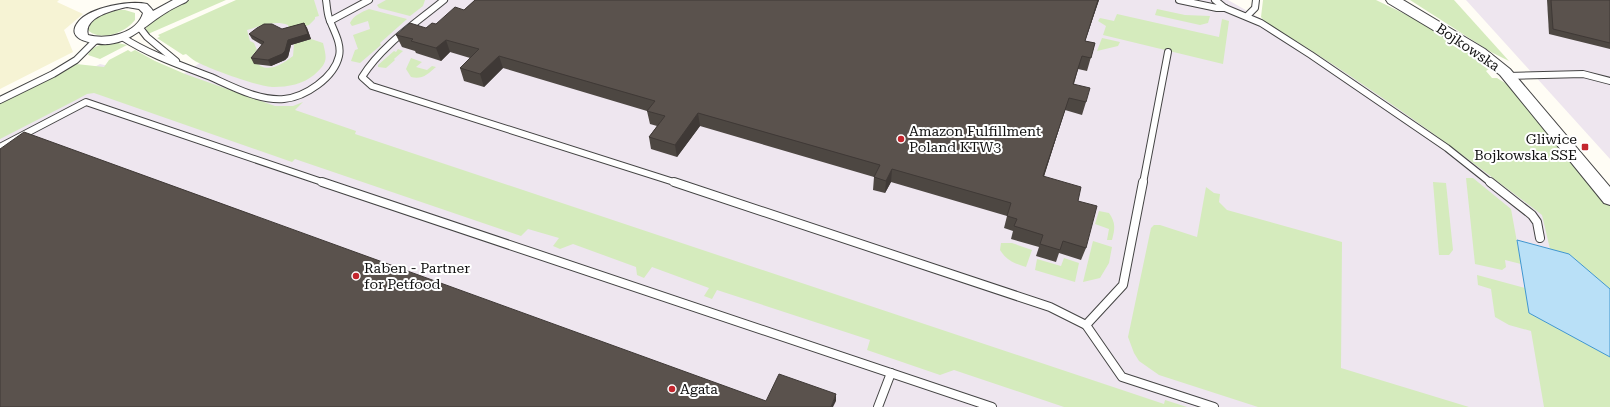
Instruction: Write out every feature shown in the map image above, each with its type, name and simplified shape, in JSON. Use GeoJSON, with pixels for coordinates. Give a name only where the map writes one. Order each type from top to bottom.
{"type":"FeatureCollection","features":[{"type":"Feature","properties":{"kind":"street"},"geometry":{"type":"LineString","coordinates":[[165,0],[143,6],[127,4],[106,9],[89,18],[81,28],[80,33],[88,40],[95,41],[122,37],[144,24],[163,9],[182,0]]}},
{"type":"Feature","properties":{"kind":"street","name":"Bojkowska"},"geometry":{"type":"LineString","coordinates":[[1393,0],[1480,52],[1508,76],[1610,198]]}},
{"type":"Feature","properties":{"kind":"street"},"geometry":{"type":"LineString","coordinates":[[143,6],[148,10],[150,15],[144,24]]}},
{"type":"Feature","properties":{"kind":"lane"},"geometry":{"type":"LineString","coordinates":[[122,37],[146,52],[266,97],[285,99],[304,92],[325,78],[336,65],[339,54],[335,32],[330,21],[326,0]]}},
{"type":"Feature","properties":{"kind":"lane"},"geometry":{"type":"LineString","coordinates":[[330,21],[369,0]]}},
{"type":"Feature","properties":{"kind":"lane"},"geometry":{"type":"LineString","coordinates":[[444,0],[365,70],[362,77],[372,86],[652,174],[1050,306],[1086,325],[1122,377],[1214,407]]}},
{"type":"Feature","properties":{"kind":"lane"},"geometry":{"type":"LineString","coordinates":[[1184,0],[1217,8],[1225,8]]}},
{"type":"Feature","properties":{"kind":"lane"},"geometry":{"type":"LineString","coordinates":[[1215,0],[1225,8],[1247,16],[1312,55],[1446,148],[1532,214],[1537,222],[1540,238]]}},
{"type":"Feature","properties":{"kind":"lane"},"geometry":{"type":"LineString","coordinates":[[1247,16],[1255,8],[1256,0]]}},
{"type":"Feature","properties":{"kind":"lane"},"geometry":{"type":"LineString","coordinates":[[144,24],[153,42],[183,66]]}},
{"type":"Feature","properties":{"kind":"lane"},"geometry":{"type":"LineString","coordinates":[[0,100],[54,74],[76,60],[95,41]]}},
{"type":"Feature","properties":{"kind":"lane"},"geometry":{"type":"LineString","coordinates":[[1086,325],[1123,285],[1168,52]]}},
{"type":"Feature","properties":{"kind":"lane"},"geometry":{"type":"LineString","coordinates":[[1508,76],[1583,74],[1610,81]]}},
{"type":"Feature","properties":{"kind":"lane"},"geometry":{"type":"LineString","coordinates":[[0,147],[86,102],[992,407]]}},
{"type":"Feature","properties":{"kind":"lane"},"geometry":{"type":"LineString","coordinates":[[878,407],[891,373]]}},
{"type":"Feature","properties":{"kind":"shaded area"},"geometry":{"type":"Polygon","coordinates":[[[0,0],[59,0],[57,2],[83,14],[64,30],[73,52],[0,89],[0,0]]]}},
{"type":"Feature","properties":{"kind":"shaded area"},"geometry":{"type":"Polygon","coordinates":[[[273,0],[1228,0],[1311,47],[1445,138],[1610,267],[1610,407],[0,407],[0,117],[100,64],[173,81],[216,52],[273,0]]]}},
{"type":"Feature","properties":{"kind":"shaded area"},"geometry":{"type":"Polygon","coordinates":[[[1466,0],[1610,0],[1610,159],[1466,0]]]}},
{"type":"Feature","properties":{"kind":"green space"},"geometry":{"type":"Polygon","coordinates":[[[190,0],[226,0],[148,34],[146,29],[147,24],[175,6],[190,0]]]}},
{"type":"Feature","properties":{"kind":"green space"},"geometry":{"type":"Polygon","coordinates":[[[236,0],[314,0],[319,16],[315,17],[309,25],[290,31],[288,25],[273,23],[247,30],[250,41],[254,43],[257,50],[252,56],[261,66],[271,68],[277,66],[293,56],[294,44],[311,39],[323,43],[326,57],[322,67],[310,78],[300,83],[274,87],[267,86],[236,78],[206,66],[195,61],[186,54],[183,55],[157,38],[160,37],[158,35],[236,0]]]}},
{"type":"Feature","properties":{"kind":"green space"},"geometry":{"type":"Polygon","coordinates":[[[386,0],[425,0],[423,6],[410,16],[379,8],[377,5],[386,0]]]}},
{"type":"Feature","properties":{"kind":"green space"},"geometry":{"type":"Polygon","coordinates":[[[1263,0],[1376,0],[1442,32],[1483,60],[1489,69],[1486,71],[1492,78],[1497,78],[1510,86],[1610,205],[1610,289],[1569,254],[1550,249],[1542,215],[1372,90],[1265,22],[1261,17],[1263,0]]]}},
{"type":"Feature","properties":{"kind":"green space"},"geometry":{"type":"Polygon","coordinates":[[[1410,0],[1454,0],[1509,61],[1491,52],[1410,0]]]}},
{"type":"Feature","properties":{"kind":"green space"},"geometry":{"type":"Polygon","coordinates":[[[369,9],[407,19],[380,43],[381,45],[360,63],[351,61],[355,50],[358,49],[353,35],[370,29],[368,21],[352,26],[350,23],[356,16],[369,9]]]}},
{"type":"Feature","properties":{"kind":"green space"},"geometry":{"type":"Polygon","coordinates":[[[1157,9],[1185,15],[1210,16],[1208,23],[1200,25],[1155,15],[1157,9]]]}},
{"type":"Feature","properties":{"kind":"green space"},"geometry":{"type":"Polygon","coordinates":[[[118,10],[125,10],[135,13],[135,20],[120,32],[107,36],[100,36],[89,31],[92,22],[99,16],[118,10]]]}},
{"type":"Feature","properties":{"kind":"green space"},"geometry":{"type":"Polygon","coordinates":[[[1117,14],[1219,37],[1222,19],[1229,21],[1223,64],[1103,35],[1106,26],[1098,21],[1100,18],[1114,21],[1117,14]]]}},
{"type":"Feature","properties":{"kind":"green space"},"geometry":{"type":"Polygon","coordinates":[[[1102,38],[1120,42],[1118,46],[1097,51],[1102,38]]]}},
{"type":"Feature","properties":{"kind":"green space"},"geometry":{"type":"Polygon","coordinates":[[[113,42],[127,45],[100,59],[88,55],[95,47],[113,42]]]}},
{"type":"Feature","properties":{"kind":"green space"},"geometry":{"type":"Polygon","coordinates":[[[398,49],[403,51],[394,59],[395,60],[386,68],[378,67],[378,65],[398,49]]]}},
{"type":"Feature","properties":{"kind":"green space"},"geometry":{"type":"Polygon","coordinates":[[[128,50],[131,52],[135,50],[155,61],[185,74],[275,106],[293,106],[303,102],[295,110],[356,131],[355,134],[1164,404],[1165,400],[1187,407],[1064,407],[954,370],[940,375],[867,350],[870,340],[717,290],[712,299],[704,296],[709,288],[652,267],[644,278],[637,275],[636,267],[573,244],[560,249],[553,246],[559,238],[528,229],[521,236],[295,159],[292,162],[94,93],[87,94],[0,139],[0,102],[76,64],[104,67],[109,60],[128,50]]]}},
{"type":"Feature","properties":{"kind":"green space"},"geometry":{"type":"Polygon","coordinates":[[[411,58],[422,62],[416,67],[427,70],[432,66],[436,67],[422,77],[411,77],[406,69],[411,58]]]}},
{"type":"Feature","properties":{"kind":"green space"},"geometry":{"type":"Polygon","coordinates":[[[1466,178],[1473,178],[1511,209],[1521,264],[1505,260],[1506,267],[1502,270],[1475,264],[1466,178]]]}},
{"type":"Feature","properties":{"kind":"green space"},"geometry":{"type":"Polygon","coordinates":[[[1433,182],[1446,183],[1453,250],[1449,255],[1439,255],[1433,182]]]}},
{"type":"Feature","properties":{"kind":"green space"},"geometry":{"type":"Polygon","coordinates":[[[1206,187],[1214,193],[1220,194],[1219,202],[1227,210],[1342,242],[1341,368],[1469,407],[1258,407],[1159,375],[1139,361],[1134,353],[1128,337],[1151,228],[1154,225],[1160,225],[1197,237],[1206,187]]]}},
{"type":"Feature","properties":{"kind":"green space"},"geometry":{"type":"Polygon","coordinates":[[[1099,211],[1109,213],[1113,220],[1114,229],[1112,240],[1107,240],[1109,229],[1095,224],[1099,211]]]}},
{"type":"Feature","properties":{"kind":"green space"},"geometry":{"type":"Polygon","coordinates":[[[1093,241],[1112,247],[1109,263],[1100,278],[1083,282],[1093,241]]]}},
{"type":"Feature","properties":{"kind":"green space"},"geometry":{"type":"Polygon","coordinates":[[[1001,243],[1012,243],[1032,250],[1026,267],[1014,263],[1005,257],[1000,250],[1001,243]]]}},
{"type":"Feature","properties":{"kind":"green space"},"geometry":{"type":"Polygon","coordinates":[[[1064,258],[1079,263],[1075,282],[1035,270],[1037,259],[1061,266],[1064,258]]]}},
{"type":"Feature","properties":{"kind":"green space"},"geometry":{"type":"Polygon","coordinates":[[[1477,275],[1525,288],[1529,313],[1610,357],[1610,407],[1544,407],[1531,331],[1509,325],[1495,317],[1491,289],[1478,285],[1477,275]]]}},
{"type":"Feature","properties":{"kind":"water"},"geometry":{"type":"Polygon","coordinates":[[[1517,240],[1569,254],[1610,289],[1610,357],[1529,313],[1517,240]]]}},
{"type":"Feature","properties":{"kind":"building","name":"Amazon Fulfillment Poland KTW3"},"geometry":{"type":"Polygon","coordinates":[[[475,0],[1098,0],[1085,41],[1095,43],[1091,58],[1082,56],[1073,84],[1090,88],[1086,102],[1069,98],[1043,176],[1081,187],[1078,201],[1097,206],[1086,248],[1063,241],[1060,250],[1040,244],[1043,235],[1014,226],[1017,219],[1007,216],[1011,203],[892,169],[886,181],[874,177],[880,165],[698,113],[675,145],[649,137],[665,116],[647,111],[655,101],[499,56],[480,74],[460,68],[479,49],[446,40],[436,48],[411,41],[413,39],[396,35],[410,23],[426,28],[432,23],[436,24],[455,7],[464,10],[475,0]]]}},
{"type":"Feature","properties":{"kind":"building"},"geometry":{"type":"Polygon","coordinates":[[[1551,0],[1610,0],[1610,43],[1553,29],[1551,0]]]}},
{"type":"Feature","properties":{"kind":"building"},"geometry":{"type":"Polygon","coordinates":[[[304,23],[308,34],[288,40],[285,51],[282,54],[268,60],[251,58],[264,42],[249,34],[257,28],[264,24],[272,24],[282,29],[304,23]]]}},
{"type":"Feature","properties":{"kind":"building"},"geometry":{"type":"Polygon","coordinates":[[[24,132],[766,401],[779,374],[836,394],[831,407],[0,407],[0,149],[24,132]]]}},
{"type":"Feature","properties":{"kind":"place","name":"Amazon Fulfillment Poland KTW3"},"geometry":{"type":"Point","coordinates":[901,139]}},
{"type":"Feature","properties":{"kind":"place","name":"Gliwice Bojkowska SSE"},"geometry":{"type":"Point","coordinates":[1585,147]}},
{"type":"Feature","properties":{"kind":"place","name":"Raben - Partner for Petfood"},"geometry":{"type":"Point","coordinates":[356,276]}},
{"type":"Feature","properties":{"kind":"place","name":"Agata"},"geometry":{"type":"Point","coordinates":[672,389]}}]}
